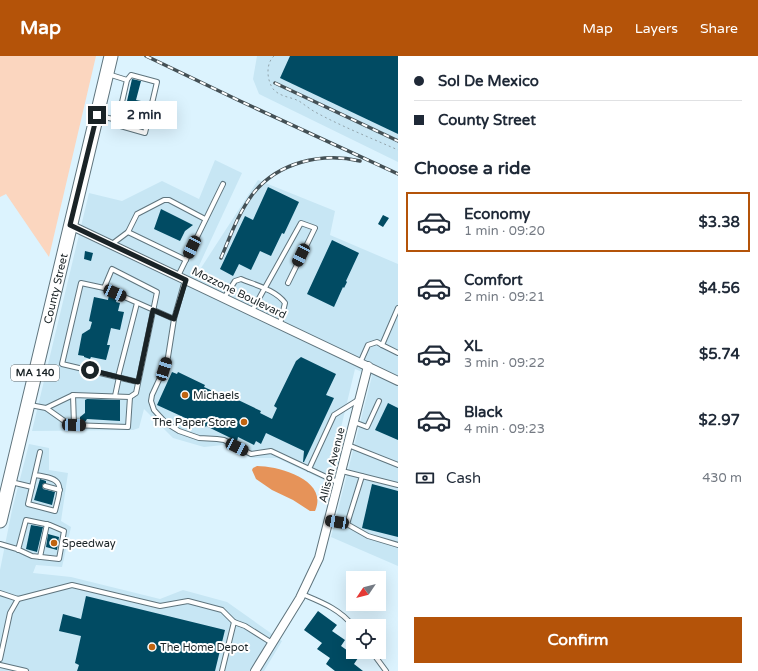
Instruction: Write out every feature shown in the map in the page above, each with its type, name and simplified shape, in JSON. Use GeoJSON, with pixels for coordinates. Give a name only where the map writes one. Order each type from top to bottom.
{"type":"FeatureCollection","features":[{"type":"Feature","properties":{"kind":"main road","name":"County Street"},"geometry":{"type":"LineString","coordinates":[[0,521],[111,56]]}},
{"type":"Feature","properties":{"kind":"street","name":"Mozzone Boulevard"},"geometry":{"type":"LineString","coordinates":[[70,225],[398,380]]}},
{"type":"Feature","properties":{"kind":"street","name":"Allison Avenue"},"geometry":{"type":"LineString","coordinates":[[255,671],[302,594],[319,558],[368,366]]}},
{"type":"Feature","properties":{"kind":"lane"},"geometry":{"type":"LineString","coordinates":[[107,74],[127,80]]}},
{"type":"Feature","properties":{"kind":"lane"},"geometry":{"type":"LineString","coordinates":[[131,75],[157,82],[145,133],[118,125],[127,80],[131,75]]}},
{"type":"Feature","properties":{"kind":"lane"},"geometry":{"type":"LineString","coordinates":[[97,115],[118,120]]}},
{"type":"Feature","properties":{"kind":"lane"},"geometry":{"type":"LineString","coordinates":[[222,184],[186,260],[168,357],[152,396],[152,407],[159,417],[179,431],[199,438],[224,440],[251,454],[271,451],[339,483]]}},
{"type":"Feature","properties":{"kind":"lane"},"geometry":{"type":"LineString","coordinates":[[112,244],[128,232],[137,214],[164,200],[169,200],[205,220]]}},
{"type":"Feature","properties":{"kind":"lane"},"geometry":{"type":"LineString","coordinates":[[252,311],[301,223],[314,228],[288,283]]}},
{"type":"Feature","properties":{"kind":"lane"},"geometry":{"type":"LineString","coordinates":[[128,232],[186,260]]}},
{"type":"Feature","properties":{"kind":"lane"},"geometry":{"type":"LineString","coordinates":[[46,408],[73,395],[130,397],[136,393],[157,292],[112,269],[104,288]]}},
{"type":"Feature","properties":{"kind":"lane"},"geometry":{"type":"LineString","coordinates":[[224,298],[235,281],[241,278],[281,297],[285,303],[280,324]]}},
{"type":"Feature","properties":{"kind":"lane"},"geometry":{"type":"LineString","coordinates":[[138,382],[62,364],[81,283],[104,288],[174,319]]}},
{"type":"Feature","properties":{"kind":"lane"},"geometry":{"type":"LineString","coordinates":[[115,396],[138,303]]}},
{"type":"Feature","properties":{"kind":"lane"},"geometry":{"type":"LineString","coordinates":[[382,345],[398,308]]}},
{"type":"Feature","properties":{"kind":"lane"},"geometry":{"type":"LineString","coordinates":[[360,362],[368,345],[377,342],[398,353]]}},
{"type":"Feature","properties":{"kind":"lane"},"geometry":{"type":"LineString","coordinates":[[73,395],[74,425]]}},
{"type":"Feature","properties":{"kind":"lane"},"geometry":{"type":"LineString","coordinates":[[28,405],[46,408],[70,425],[128,427],[130,397]]}},
{"type":"Feature","properties":{"kind":"lane"},"geometry":{"type":"LineString","coordinates":[[309,469],[334,415],[359,399]]}},
{"type":"Feature","properties":{"kind":"lane"},"geometry":{"type":"LineString","coordinates":[[354,422],[367,427],[379,400]]}},
{"type":"Feature","properties":{"kind":"lane"},"geometry":{"type":"LineString","coordinates":[[348,445],[398,465]]}},
{"type":"Feature","properties":{"kind":"lane"},"geometry":{"type":"LineString","coordinates":[[35,475],[54,479],[60,487],[55,511],[28,504],[40,452]]}},
{"type":"Feature","properties":{"kind":"lane"},"geometry":{"type":"LineString","coordinates":[[342,471],[398,485]]}},
{"type":"Feature","properties":{"kind":"lane"},"geometry":{"type":"LineString","coordinates":[[347,524],[362,476]]}},
{"type":"Feature","properties":{"kind":"lane"},"geometry":{"type":"LineString","coordinates":[[9,482],[33,485],[38,484]]}},
{"type":"Feature","properties":{"kind":"lane"},"geometry":{"type":"LineString","coordinates":[[45,486],[60,490]]}},
{"type":"Feature","properties":{"kind":"lane"},"geometry":{"type":"LineString","coordinates":[[0,544],[32,556],[59,559],[64,531],[47,524],[26,520],[18,550]]}},
{"type":"Feature","properties":{"kind":"lane"},"geometry":{"type":"LineString","coordinates":[[329,520],[347,524],[368,536],[398,544]]}},
{"type":"Feature","properties":{"kind":"lane"},"geometry":{"type":"LineString","coordinates":[[40,557],[47,524]]}},
{"type":"Feature","properties":{"kind":"lane"},"geometry":{"type":"LineString","coordinates":[[0,593],[18,599],[72,585],[160,606],[188,601],[222,610],[234,622],[245,626],[273,643]]}},
{"type":"Feature","properties":{"kind":"lane"},"geometry":{"type":"LineString","coordinates":[[302,594],[327,604],[348,619]]}},
{"type":"Feature","properties":{"kind":"lane"},"geometry":{"type":"LineString","coordinates":[[0,658],[10,613],[18,599]]}},
{"type":"Feature","properties":{"kind":"lane"},"geometry":{"type":"LineString","coordinates":[[222,671],[234,622]]}},
{"type":"Feature","properties":{"kind":"lane"},"geometry":{"type":"LineString","coordinates":[[377,659],[386,671]]}},
{"type":"Feature","properties":{"kind":"lane"},"geometry":{"type":"LineString","coordinates":[[0,665],[26,671]]}},
{"type":"Feature","properties":{"kind":"path"},"geometry":{"type":"LineString","coordinates":[[274,56],[271,58],[268,70],[270,82],[279,94],[299,101],[316,113],[398,150]]}},
{"type":"Feature","properties":{"kind":"shaded area"},"geometry":{"type":"Polygon","coordinates":[[[0,56],[96,56],[49,257],[6,194],[0,197],[0,56]]]}},
{"type":"Feature","properties":{"kind":"shaded area"},"geometry":{"type":"Polygon","coordinates":[[[257,56],[398,56],[398,162],[259,94],[253,79],[257,56]]]}},
{"type":"Feature","properties":{"kind":"shaded area"},"geometry":{"type":"Polygon","coordinates":[[[215,160],[242,173],[190,285],[258,180],[335,211],[330,235],[398,264],[398,566],[331,537],[372,376],[355,369],[328,482],[277,458],[252,458],[223,445],[204,447],[173,438],[144,409],[139,428],[133,430],[32,431],[89,193],[122,201],[162,181],[199,199],[215,160]]]}},
{"type":"Feature","properties":{"kind":"shaded area"},"geometry":{"type":"Polygon","coordinates":[[[29,444],[49,448],[49,470],[68,473],[61,521],[71,527],[62,567],[36,565],[33,573],[71,577],[160,599],[183,590],[227,602],[282,641],[264,671],[0,671],[0,570],[12,510],[29,444]]]}},
{"type":"Feature","properties":{"kind":"shaded area"},"geometry":{"type":"Polygon","coordinates":[[[257,466],[289,472],[309,483],[315,491],[317,500],[315,511],[310,511],[293,500],[272,490],[256,479],[252,470],[257,466]]]}},
{"type":"Feature","properties":{"kind":"building"},"geometry":{"type":"Polygon","coordinates":[[[290,56],[398,56],[398,134],[280,78],[290,56]]]}},
{"type":"Feature","properties":{"kind":"building"},"geometry":{"type":"Polygon","coordinates":[[[132,79],[141,81],[136,100],[146,102],[144,109],[135,106],[130,125],[122,123],[132,79]]]}},
{"type":"Feature","properties":{"kind":"building"},"geometry":{"type":"Polygon","coordinates":[[[268,187],[299,202],[284,234],[282,233],[271,256],[260,251],[251,270],[239,264],[233,276],[220,269],[245,216],[253,220],[268,187]]]}},
{"type":"Feature","properties":{"kind":"building"},"geometry":{"type":"Polygon","coordinates":[[[161,209],[193,225],[185,231],[180,241],[154,229],[161,209]]]}},
{"type":"Feature","properties":{"kind":"building"},"geometry":{"type":"Polygon","coordinates":[[[383,215],[389,218],[383,227],[378,224],[383,215]]]}},
{"type":"Feature","properties":{"kind":"building"},"geometry":{"type":"Polygon","coordinates":[[[332,240],[359,253],[346,281],[347,282],[344,288],[343,287],[334,307],[307,294],[332,240]]]}},
{"type":"Feature","properties":{"kind":"building"},"geometry":{"type":"Polygon","coordinates":[[[85,251],[93,253],[91,261],[84,259],[85,251]]]}},
{"type":"Feature","properties":{"kind":"building"},"geometry":{"type":"Polygon","coordinates":[[[109,295],[117,298],[116,302],[120,303],[118,311],[124,312],[120,330],[111,328],[107,345],[110,345],[106,360],[91,357],[90,359],[78,355],[82,334],[90,329],[92,322],[89,321],[94,297],[108,300],[109,295]]]}},
{"type":"Feature","properties":{"kind":"building"},"geometry":{"type":"Polygon","coordinates":[[[301,357],[336,374],[326,395],[334,398],[304,462],[304,451],[266,433],[261,444],[256,441],[254,445],[238,437],[237,441],[157,405],[172,372],[177,374],[178,372],[205,385],[204,387],[232,400],[234,398],[261,411],[260,413],[272,419],[277,408],[274,406],[296,361],[301,357]]]}},
{"type":"Feature","properties":{"kind":"building"},"geometry":{"type":"Polygon","coordinates":[[[85,400],[120,400],[120,421],[87,419],[85,422],[82,421],[80,417],[85,413],[85,400]]]}},
{"type":"Feature","properties":{"kind":"building"},"geometry":{"type":"Polygon","coordinates":[[[388,403],[398,408],[398,440],[375,430],[388,403]]]}},
{"type":"Feature","properties":{"kind":"building"},"geometry":{"type":"Polygon","coordinates":[[[40,479],[46,481],[46,483],[42,485],[43,489],[55,492],[52,505],[34,500],[40,479]]]}},
{"type":"Feature","properties":{"kind":"building"},"geometry":{"type":"Polygon","coordinates":[[[372,484],[398,491],[398,537],[362,528],[372,484]]]}},
{"type":"Feature","properties":{"kind":"building"},"geometry":{"type":"Polygon","coordinates":[[[31,525],[43,527],[37,552],[26,549],[31,525]]]}},
{"type":"Feature","properties":{"kind":"building"},"geometry":{"type":"Polygon","coordinates":[[[48,534],[59,537],[57,550],[46,547],[48,534]]]}},
{"type":"Feature","properties":{"kind":"building","name":"The Home Depot"},"geometry":{"type":"Polygon","coordinates":[[[86,596],[225,630],[215,671],[77,671],[79,665],[75,663],[81,636],[59,631],[63,614],[81,619],[86,596]]]}},
{"type":"Feature","properties":{"kind":"building"},"geometry":{"type":"Polygon","coordinates":[[[318,611],[337,625],[332,631],[345,640],[341,646],[346,650],[346,659],[357,659],[354,664],[363,671],[335,671],[326,664],[330,658],[317,649],[322,643],[304,630],[318,611]]]}},
{"type":"Feature","properties":{"kind":"railway"},"geometry":{"type":"LineString","coordinates":[[146,56],[398,174]]}},
{"type":"Feature","properties":{"kind":"railway"},"geometry":{"type":"LineString","coordinates":[[275,83],[398,141]]}},
{"type":"Feature","properties":{"kind":"railway"},"geometry":{"type":"LineString","coordinates":[[221,258],[247,202],[262,184],[274,174],[287,167],[316,159],[331,158],[360,161]]}},
{"type":"Feature","properties":{"kind":"place","name":"Michaels"},"geometry":{"type":"Point","coordinates":[185,395]}},
{"type":"Feature","properties":{"kind":"place","name":"The Paper Store"},"geometry":{"type":"Point","coordinates":[244,422]}},
{"type":"Feature","properties":{"kind":"place","name":"Speedway"},"geometry":{"type":"Point","coordinates":[54,543]}},
{"type":"Feature","properties":{"kind":"place","name":"The Home Depot"},"geometry":{"type":"Point","coordinates":[152,647]}},
{"type":"Feature","properties":{"kind":"route"},"geometry":{"type":"LineString","coordinates":[[90,370],[138,382],[153,310],[174,319],[186,280],[70,225],[97,115]]}}]}
